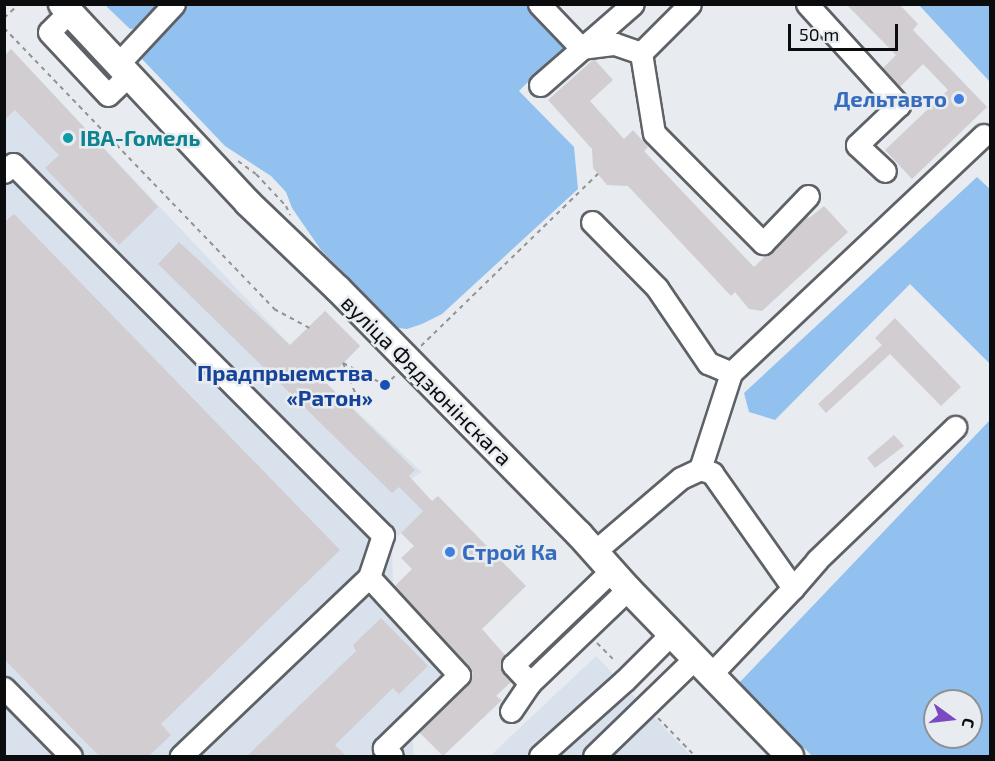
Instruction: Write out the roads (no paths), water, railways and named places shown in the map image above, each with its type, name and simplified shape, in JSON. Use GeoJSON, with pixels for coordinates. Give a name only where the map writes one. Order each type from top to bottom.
{"type":"FeatureCollection","features":[{"type":"Feature","properties":{"kind":"main road","name":"вуліца Фядзюнінскага"},"geometry":{"type":"LineString","coordinates":[[65,8],[248,203],[338,289],[790,756]]}},
{"type":"Feature","properties":{"kind":"lane"},"geometry":{"type":"LineString","coordinates":[[123,70],[174,4]]}},
{"type":"Feature","properties":{"kind":"lane"},"geometry":{"type":"LineString","coordinates":[[539,4],[581,48]]}},
{"type":"Feature","properties":{"kind":"lane"},"geometry":{"type":"LineString","coordinates":[[540,85],[633,4]]}},
{"type":"Feature","properties":{"kind":"lane"},"geometry":{"type":"LineString","coordinates":[[641,53],[690,4]]}},
{"type":"Feature","properties":{"kind":"lane"},"geometry":{"type":"LineString","coordinates":[[807,4],[899,105],[857,145],[885,171]]}},
{"type":"Feature","properties":{"kind":"lane"},"geometry":{"type":"LineString","coordinates":[[581,48],[615,44],[641,53]]}},
{"type":"Feature","properties":{"kind":"lane"},"geometry":{"type":"LineString","coordinates":[[641,53],[654,133],[763,243],[808,196]]}},
{"type":"Feature","properties":{"kind":"lane"},"geometry":{"type":"LineString","coordinates":[[700,469],[731,373],[984,135]]}},
{"type":"Feature","properties":{"kind":"lane"},"geometry":{"type":"LineString","coordinates":[[4,172],[13,164],[383,535],[369,577],[182,756]]}},
{"type":"Feature","properties":{"kind":"lane"},"geometry":{"type":"LineString","coordinates":[[592,222],[657,288],[708,363],[731,373]]}},
{"type":"Feature","properties":{"kind":"lane"},"geometry":{"type":"LineString","coordinates":[[594,756],[793,588],[817,560],[955,427]]}},
{"type":"Feature","properties":{"kind":"lane"},"geometry":{"type":"LineString","coordinates":[[530,683],[513,665],[602,561],[681,478],[700,469],[712,473],[793,588]]}},
{"type":"Feature","properties":{"kind":"lane"},"geometry":{"type":"LineString","coordinates":[[369,577],[459,675],[384,754]]}},
{"type":"Feature","properties":{"kind":"lane"},"geometry":{"type":"LineString","coordinates":[[511,711],[530,683],[628,589]]}},
{"type":"Feature","properties":{"kind":"lane"},"geometry":{"type":"LineString","coordinates":[[540,756],[624,681],[671,634]]}},
{"type":"Feature","properties":{"kind":"lane"},"geometry":{"type":"LineString","coordinates":[[4,688],[71,756]]}},
{"type":"Feature","properties":{"kind":"place","name":"Дельтавто"},"geometry":{"type":"Point","coordinates":[959,99]}},
{"type":"Feature","properties":{"kind":"place","name":"IBA-Гомель"},"geometry":{"type":"Point","coordinates":[68,138]}},
{"type":"Feature","properties":{"kind":"place","name":"Прадпрыемства «Ратон»"},"geometry":{"type":"Point","coordinates":[385,385]}},
{"type":"Feature","properties":{"kind":"place","name":"Строй Ка"},"geometry":{"type":"Point","coordinates":[450,552]}}]}
